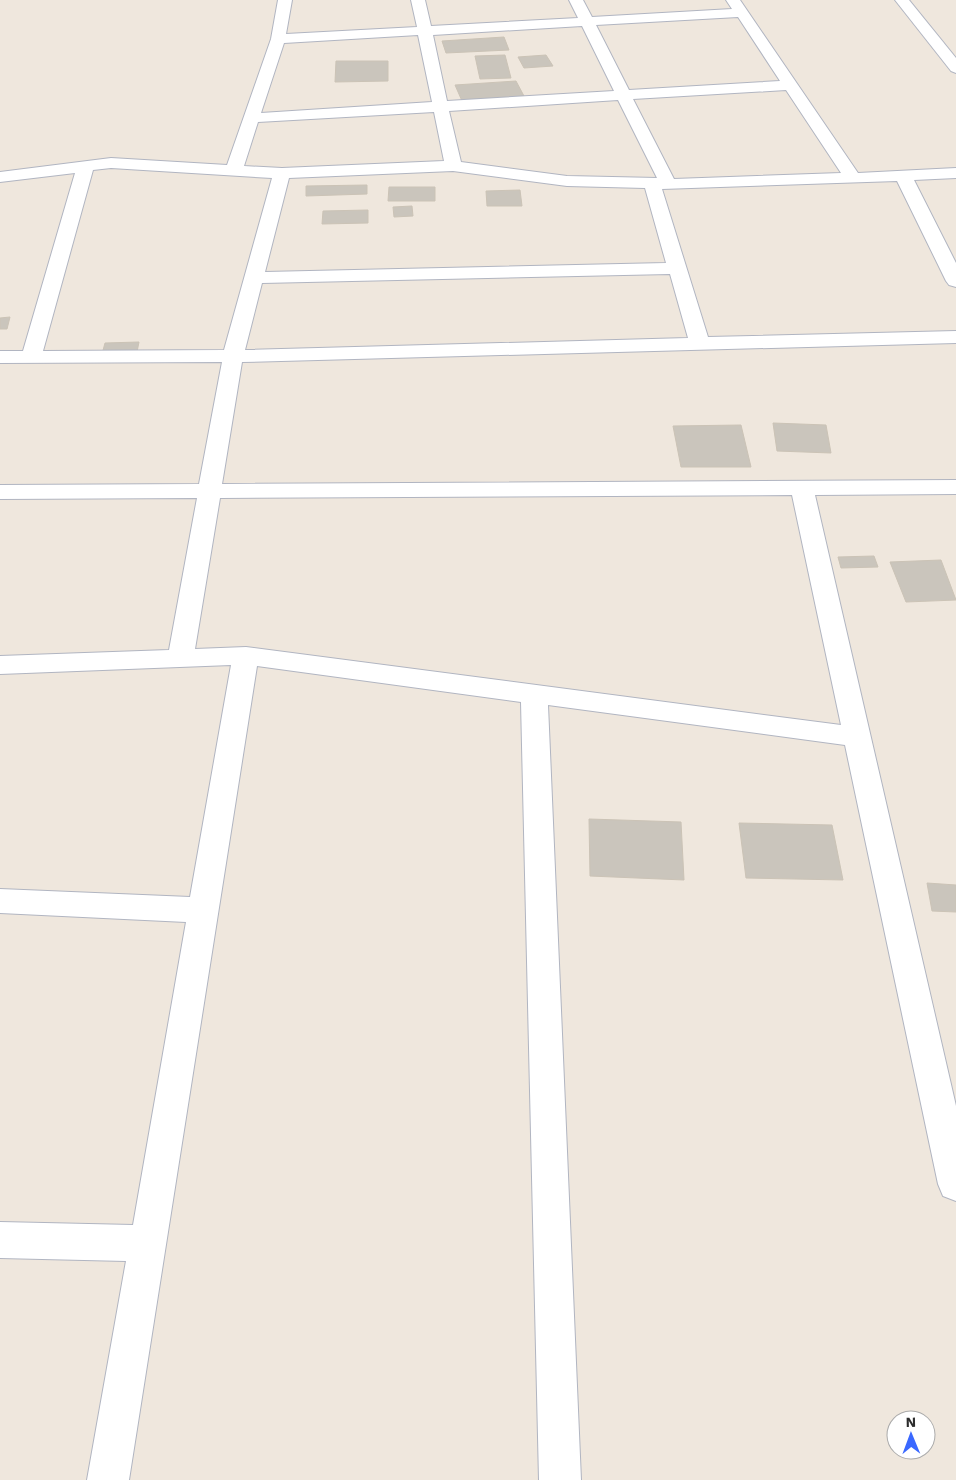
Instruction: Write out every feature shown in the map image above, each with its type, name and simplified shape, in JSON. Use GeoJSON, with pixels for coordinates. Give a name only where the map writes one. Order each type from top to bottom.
{"type":"FeatureCollection","features":[{"type":"Feature","properties":{"kind":"street"},"geometry":{"type":"LineString","coordinates":[[234,170],[278,39],[285,0]]}},
{"type":"Feature","properties":{"kind":"street"},"geometry":{"type":"LineString","coordinates":[[418,0],[453,166]]}},
{"type":"Feature","properties":{"kind":"street"},"geometry":{"type":"LineString","coordinates":[[576,0],[624,95],[660,184],[677,268],[700,344]]}},
{"type":"Feature","properties":{"kind":"street"},"geometry":{"type":"LineString","coordinates":[[902,0],[956,68]]}},
{"type":"Feature","properties":{"kind":"street"},"geometry":{"type":"LineString","coordinates":[[278,39],[587,22],[737,6],[853,178]]}},
{"type":"Feature","properties":{"kind":"street"},"geometry":{"type":"LineString","coordinates":[[251,118],[790,85]]}},
{"type":"Feature","properties":{"kind":"street"},"geometry":{"type":"LineString","coordinates":[[0,177],[111,163],[282,173],[453,166],[567,181],[660,184],[903,176],[956,172]]}},
{"type":"Feature","properties":{"kind":"street"},"geometry":{"type":"LineString","coordinates":[[31,357],[85,167]]}},
{"type":"Feature","properties":{"kind":"street"},"geometry":{"type":"LineString","coordinates":[[180,658],[233,356],[282,173]]}},
{"type":"Feature","properties":{"kind":"street"},"geometry":{"type":"LineString","coordinates":[[903,176],[956,280]]}},
{"type":"Feature","properties":{"kind":"street"},"geometry":{"type":"LineString","coordinates":[[254,278],[677,268]]}},
{"type":"Feature","properties":{"kind":"street"},"geometry":{"type":"LineString","coordinates":[[0,357],[233,356],[956,337]]}},
{"type":"Feature","properties":{"kind":"street"},"geometry":{"type":"LineString","coordinates":[[0,492],[956,486]]}},
{"type":"Feature","properties":{"kind":"street"},"geometry":{"type":"LineString","coordinates":[[802,487],[956,1184]]}},
{"type":"Feature","properties":{"kind":"street"},"geometry":{"type":"LineString","coordinates":[[0,665],[246,656],[858,736]]}},
{"type":"Feature","properties":{"kind":"street"},"geometry":{"type":"LineString","coordinates":[[108,1480],[246,656]]}},
{"type":"Feature","properties":{"kind":"street"},"geometry":{"type":"LineString","coordinates":[[534,694],[560,1480]]}},
{"type":"Feature","properties":{"kind":"street"},"geometry":{"type":"LineString","coordinates":[[0,901],[204,910]]}},
{"type":"Feature","properties":{"kind":"street"},"geometry":{"type":"LineString","coordinates":[[0,1240],[148,1243]]}},
{"type":"Feature","properties":{"kind":"building"},"geometry":{"type":"Polygon","coordinates":[[[504,37],[509,50],[446,53],[442,41],[504,37]]]}},
{"type":"Feature","properties":{"kind":"building"},"geometry":{"type":"Polygon","coordinates":[[[505,55],[511,78],[480,79],[475,56],[505,55]]]}},
{"type":"Feature","properties":{"kind":"building"},"geometry":{"type":"Polygon","coordinates":[[[546,55],[553,66],[524,68],[518,57],[546,55]]]}},
{"type":"Feature","properties":{"kind":"building"},"geometry":{"type":"Polygon","coordinates":[[[336,61],[388,61],[388,81],[335,82],[336,61]]]}},
{"type":"Feature","properties":{"kind":"building"},"geometry":{"type":"Polygon","coordinates":[[[516,81],[524,96],[462,101],[455,85],[516,81]]]}},
{"type":"Feature","properties":{"kind":"building"},"geometry":{"type":"Polygon","coordinates":[[[367,185],[367,194],[306,196],[306,186],[367,185]]]}},
{"type":"Feature","properties":{"kind":"building"},"geometry":{"type":"Polygon","coordinates":[[[389,187],[435,187],[435,201],[388,201],[389,187]]]}},
{"type":"Feature","properties":{"kind":"building"},"geometry":{"type":"Polygon","coordinates":[[[520,190],[522,206],[487,206],[486,191],[520,190]]]}},
{"type":"Feature","properties":{"kind":"building"},"geometry":{"type":"Polygon","coordinates":[[[412,206],[413,216],[394,217],[393,207],[412,206]]]}},
{"type":"Feature","properties":{"kind":"building"},"geometry":{"type":"Polygon","coordinates":[[[368,210],[368,223],[322,224],[323,211],[368,210]]]}},
{"type":"Feature","properties":{"kind":"building"},"geometry":{"type":"Polygon","coordinates":[[[10,317],[7,329],[0,329],[0,318],[10,317]]]}},
{"type":"Feature","properties":{"kind":"building"},"geometry":{"type":"Polygon","coordinates":[[[139,342],[137,352],[102,354],[105,343],[139,342]]]}},
{"type":"Feature","properties":{"kind":"building"},"geometry":{"type":"Polygon","coordinates":[[[773,423],[826,425],[831,453],[777,451],[773,423]]]}},
{"type":"Feature","properties":{"kind":"building"},"geometry":{"type":"Polygon","coordinates":[[[741,425],[751,467],[681,467],[673,426],[741,425]]]}},
{"type":"Feature","properties":{"kind":"building"},"geometry":{"type":"Polygon","coordinates":[[[874,556],[878,567],[841,568],[838,557],[874,556]]]}},
{"type":"Feature","properties":{"kind":"building"},"geometry":{"type":"Polygon","coordinates":[[[941,560],[956,600],[906,602],[890,562],[941,560]]]}},
{"type":"Feature","properties":{"kind":"building"},"geometry":{"type":"Polygon","coordinates":[[[589,819],[681,822],[684,880],[590,876],[589,819]]]}},
{"type":"Feature","properties":{"kind":"building"},"geometry":{"type":"Polygon","coordinates":[[[739,823],[832,825],[843,880],[746,878],[739,823]]]}},
{"type":"Feature","properties":{"kind":"building"},"geometry":{"type":"Polygon","coordinates":[[[927,883],[956,885],[956,912],[932,911],[927,883]]]}}]}
